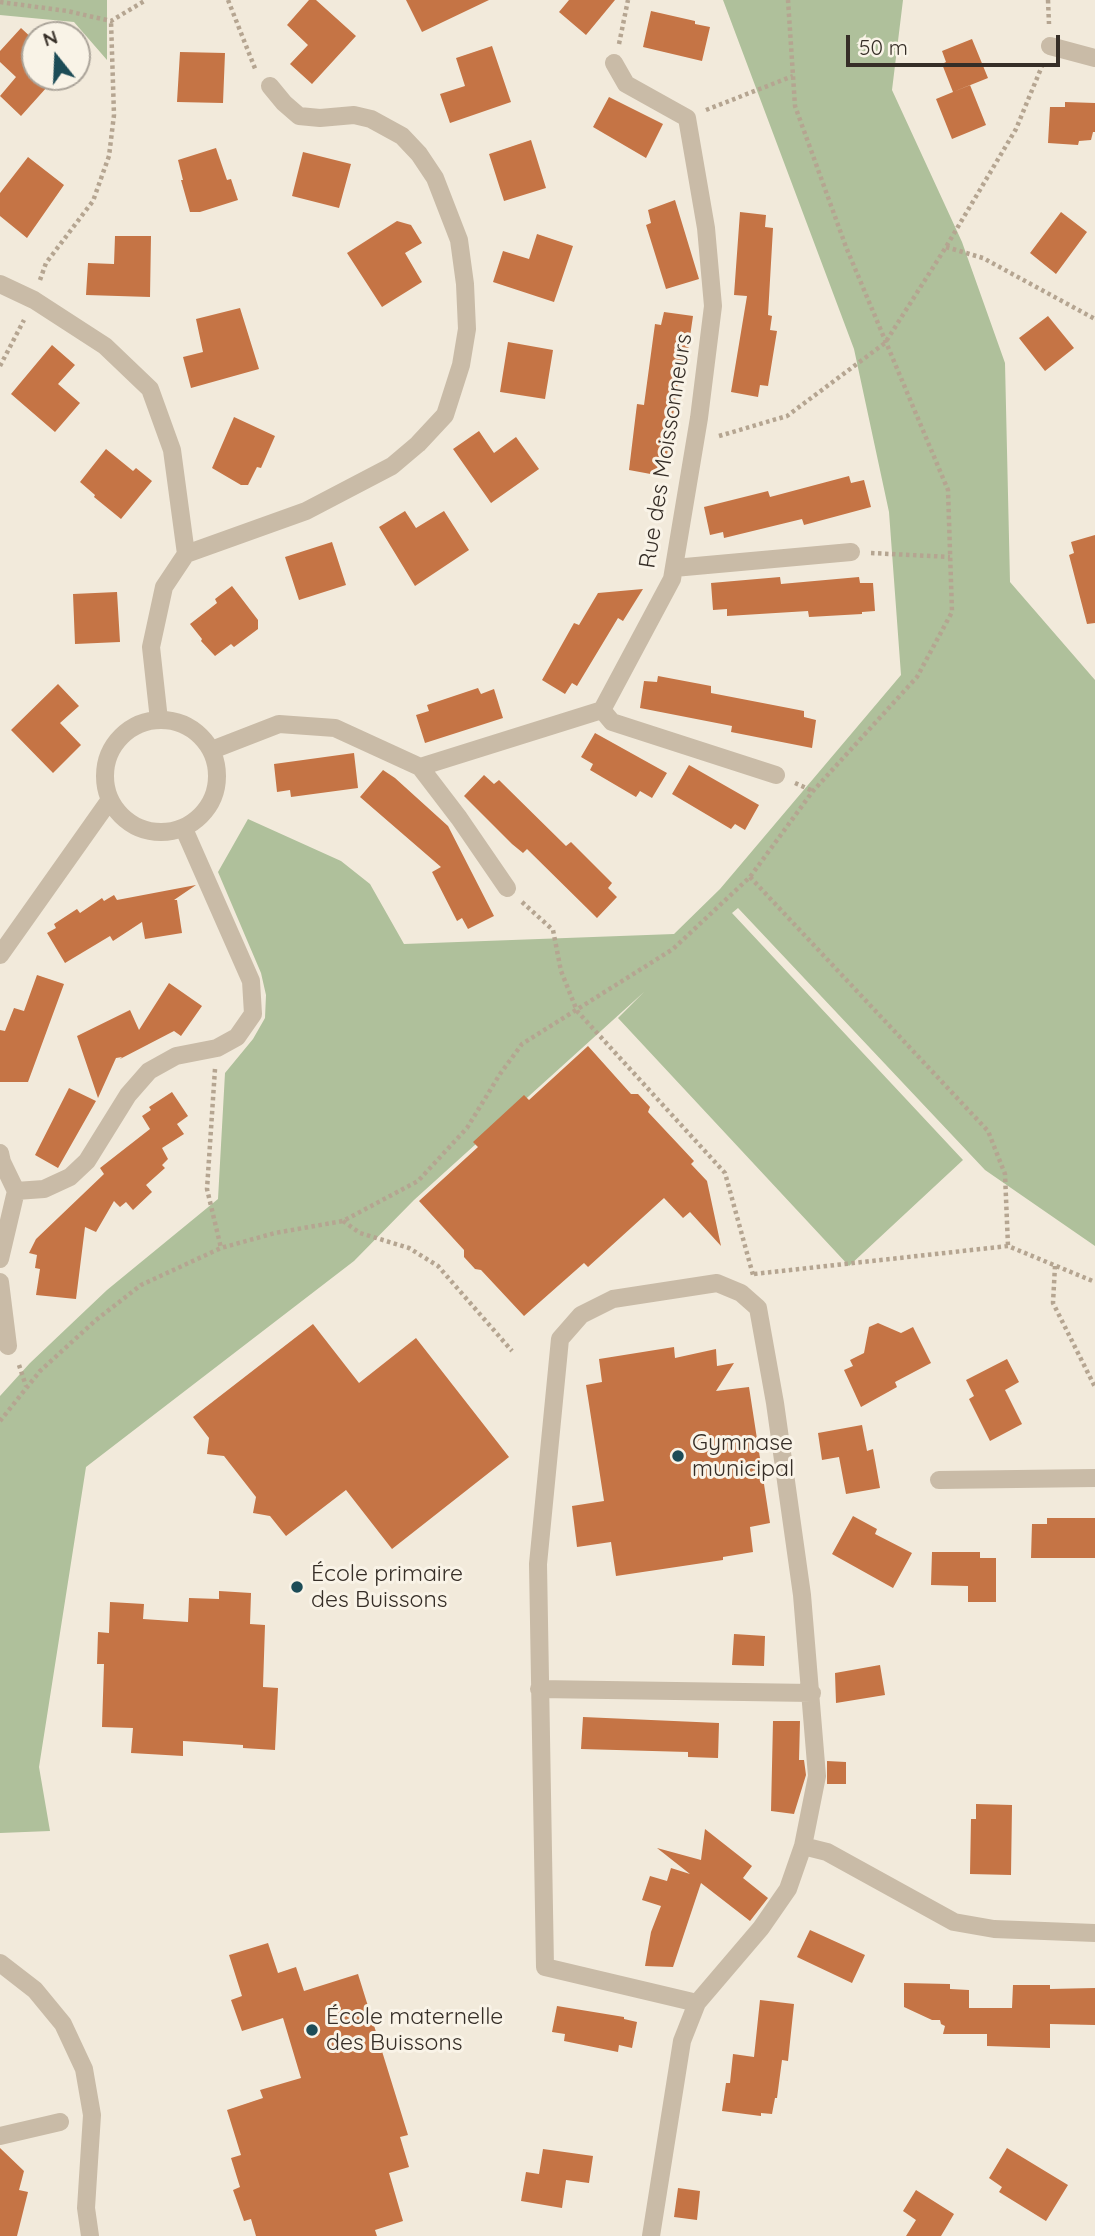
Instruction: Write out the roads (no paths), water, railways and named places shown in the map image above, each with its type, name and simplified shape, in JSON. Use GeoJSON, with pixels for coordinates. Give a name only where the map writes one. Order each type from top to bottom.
{"type":"FeatureCollection","features":[{"type":"Feature","properties":{"kind":"street"},"geometry":{"type":"LineString","coordinates":[[1050,46],[1095,58]]}},
{"type":"Feature","properties":{"kind":"street","name":"Rue des Moissonneurs"},"geometry":{"type":"LineString","coordinates":[[602,710],[672,579],[695,443],[713,306],[706,228],[687,118],[626,84],[614,63]]}},
{"type":"Feature","properties":{"kind":"street"},"geometry":{"type":"LineString","coordinates":[[159,720],[151,646],[164,587],[186,554],[306,511],[392,467],[445,415],[461,365],[467,329],[459,240],[435,178],[419,154],[402,136],[371,119],[354,115],[320,118],[299,116],[270,86]]}},
{"type":"Feature","properties":{"kind":"street"},"geometry":{"type":"LineString","coordinates":[[0,284],[34,300],[105,346],[150,389],[172,450],[186,554]]}},
{"type":"Feature","properties":{"kind":"street"},"geometry":{"type":"LineString","coordinates":[[674,568],[851,552]]}},
{"type":"Feature","properties":{"kind":"street"},"geometry":{"type":"LineString","coordinates":[[420,767],[602,710],[612,722],[776,775]]}},
{"type":"Feature","properties":{"kind":"street"},"geometry":{"type":"LineString","coordinates":[[159,720],[181,723],[197,732],[212,750],[217,763],[218,783],[209,808],[184,829],[166,833],[146,831],[125,821],[109,801],[104,776],[110,750],[132,727],[159,720]]}},
{"type":"Feature","properties":{"kind":"street"},"geometry":{"type":"LineString","coordinates":[[212,750],[279,724],[335,728],[420,767],[507,888]]}},
{"type":"Feature","properties":{"kind":"street"},"geometry":{"type":"LineString","coordinates":[[0,955],[109,801]]}},
{"type":"Feature","properties":{"kind":"street"},"geometry":{"type":"LineString","coordinates":[[16,1191],[44,1189],[70,1177],[88,1161],[128,1095],[149,1071],[176,1056],[217,1048],[237,1037],[253,1014],[251,981],[184,829]]}},
{"type":"Feature","properties":{"kind":"street"},"geometry":{"type":"LineString","coordinates":[[0,1153],[16,1191],[0,1259]]}},
{"type":"Feature","properties":{"kind":"street"},"geometry":{"type":"LineString","coordinates":[[0,1282],[8,1346]]}},
{"type":"Feature","properties":{"kind":"street"},"geometry":{"type":"LineString","coordinates":[[651,2236],[682,2040],[697,2003],[761,1927],[788,1889],[803,1846],[817,1776],[802,1595],[775,1403],[758,1308],[741,1293],[717,1283],[612,1299],[581,1315],[560,1339],[538,1563],[545,1967],[697,2003]]}},
{"type":"Feature","properties":{"kind":"street"},"geometry":{"type":"LineString","coordinates":[[939,1480],[1095,1478]]}},
{"type":"Feature","properties":{"kind":"street"},"geometry":{"type":"LineString","coordinates":[[539,1689],[811,1693]]}},
{"type":"Feature","properties":{"kind":"street"},"geometry":{"type":"LineString","coordinates":[[803,1846],[827,1852],[954,1922],[994,1928],[1095,1933]]}},
{"type":"Feature","properties":{"kind":"street"},"geometry":{"type":"LineString","coordinates":[[0,1964],[35,1990],[63,2024],[84,2069],[92,2115],[86,2208],[90,2236]]}},
{"type":"Feature","properties":{"kind":"street"},"geometry":{"type":"LineString","coordinates":[[0,2136],[60,2122]]}},
{"type":"Feature","properties":{"kind":"place","name":"Gymnase municipal"},"geometry":{"type":"Point","coordinates":[678,1456]}},
{"type":"Feature","properties":{"kind":"place","name":"École primaire des Buissons"},"geometry":{"type":"Point","coordinates":[297,1587]}},
{"type":"Feature","properties":{"kind":"place","name":"École maternelle des Buissons"},"geometry":{"type":"Point","coordinates":[312,2030]}}]}
